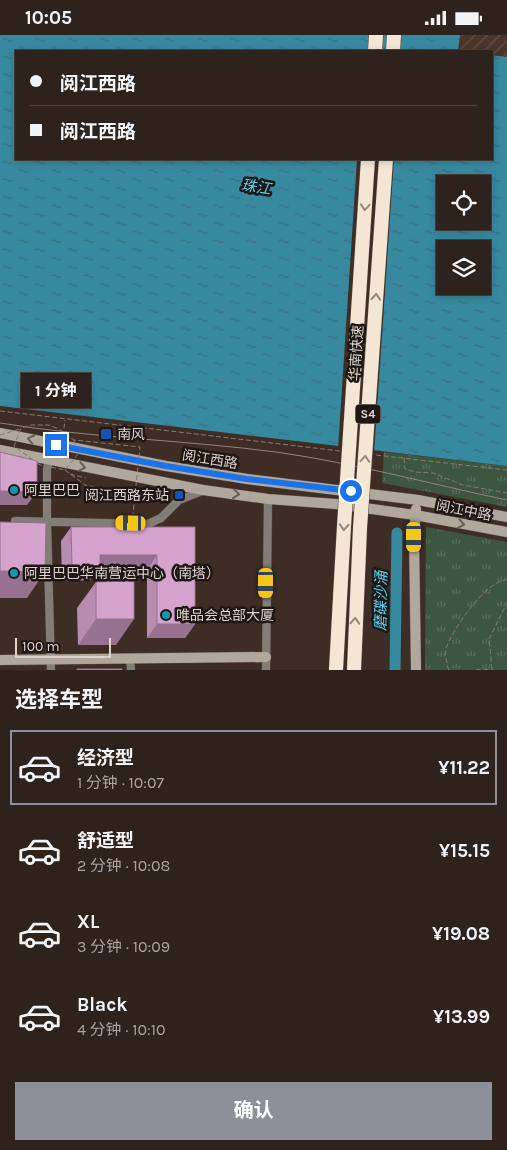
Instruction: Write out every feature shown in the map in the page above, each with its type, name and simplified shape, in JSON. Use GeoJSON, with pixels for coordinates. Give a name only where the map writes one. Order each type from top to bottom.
{"type":"FeatureCollection","features":[{"type":"Feature","properties":{"kind":"highway"},"geometry":{"type":"LineString","coordinates":[[375,50],[376,35]]}},
{"type":"Feature","properties":{"kind":"highway"},"geometry":{"type":"LineString","coordinates":[[393,50],[394,35]]}},
{"type":"Feature","properties":{"kind":"highway","name":"华南快速"},"geometry":{"type":"LineString","coordinates":[[336,670],[368,160]]}},
{"type":"Feature","properties":{"kind":"highway","name":"华南快速"},"geometry":{"type":"LineString","coordinates":[[354,670],[360,528],[386,160]]}},
{"type":"Feature","properties":{"kind":"main road","name":"阅江西路"},"geometry":{"type":"LineString","coordinates":[[0,434],[166,466],[247,479],[418,500]]}},
{"type":"Feature","properties":{"kind":"main road"},"geometry":{"type":"LineString","coordinates":[[0,450],[203,490],[268,499],[336,504],[415,515]]}},
{"type":"Feature","properties":{"kind":"main road"},"geometry":{"type":"LineString","coordinates":[[416,670],[414,546],[415,515],[418,500]]}},
{"type":"Feature","properties":{"kind":"main road","name":"阅江中路"},"geometry":{"type":"LineString","coordinates":[[418,500],[507,517]]}},
{"type":"Feature","properties":{"kind":"main road","name":"阅江中路"},"geometry":{"type":"LineString","coordinates":[[415,515],[507,532]]}},
{"type":"Feature","properties":{"kind":"main road"},"geometry":{"type":"LineString","coordinates":[[0,660],[51,665],[130,659],[266,657]]}},
{"type":"Feature","properties":{"kind":"street"},"geometry":{"type":"LineString","coordinates":[[49,461],[47,469],[47,522],[51,665]]}},
{"type":"Feature","properties":{"kind":"street"},"geometry":{"type":"LineString","coordinates":[[15,521],[148,523],[161,518],[179,499],[203,490]]}},
{"type":"Feature","properties":{"kind":"street"},"geometry":{"type":"LineString","coordinates":[[266,670],[268,499]]}},
{"type":"Feature","properties":{"kind":"street"},"geometry":{"type":"LineString","coordinates":[[130,659],[130,670]]}},
{"type":"Feature","properties":{"kind":"path"},"geometry":{"type":"LineString","coordinates":[[0,411],[340,451]]}},
{"type":"Feature","properties":{"kind":"path"},"geometry":{"type":"LineString","coordinates":[[62,440],[65,420]]}},
{"type":"Feature","properties":{"kind":"path"},"geometry":{"type":"LineString","coordinates":[[0,434],[32,425],[48,425],[58,429],[74,440],[140,447],[133,514]]}},
{"type":"Feature","properties":{"kind":"path"},"geometry":{"type":"LineString","coordinates":[[21,429],[14,446],[40,465],[65,470],[85,485],[135,495]]}},
{"type":"Feature","properties":{"kind":"path"},"geometry":{"type":"LineString","coordinates":[[65,470],[78,454],[74,440]]}},
{"type":"Feature","properties":{"kind":"path"},"geometry":{"type":"LineString","coordinates":[[70,441],[76,443]]}},
{"type":"Feature","properties":{"kind":"path"},"geometry":{"type":"LineString","coordinates":[[369,454],[507,470]]}},
{"type":"Feature","properties":{"kind":"path"},"geometry":{"type":"LineString","coordinates":[[404,457],[405,469],[410,471],[434,473],[471,487],[507,493]]}},
{"type":"Feature","properties":{"kind":"path"},"geometry":{"type":"LineString","coordinates":[[70,474],[86,478]]}},
{"type":"Feature","properties":{"kind":"path"},"geometry":{"type":"LineString","coordinates":[[449,670],[445,651],[455,628],[486,590],[502,580],[507,580]]}},
{"type":"Feature","properties":{"kind":"path"},"geometry":{"type":"LineString","coordinates":[[476,670],[492,670],[489,639],[507,603]]}},
{"type":"Feature","properties":{"kind":"shaded area"},"geometry":{"type":"Polygon","coordinates":[[[460,35],[507,35],[507,57],[493,55],[493,50],[458,50],[460,35]]]}},
{"type":"Feature","properties":{"kind":"green space"},"geometry":{"type":"Polygon","coordinates":[[[384,452],[507,466],[507,507],[382,483],[384,452]]]}},
{"type":"Feature","properties":{"kind":"green space"},"geometry":{"type":"Polygon","coordinates":[[[426,527],[507,542],[507,670],[425,670],[426,527]]]}},
{"type":"Feature","properties":{"kind":"water","name":"珠江"},"geometry":{"type":"Polygon","coordinates":[[[0,35],[460,35],[458,50],[15,50],[15,160],[493,160],[493,55],[507,57],[507,466],[0,406],[0,35]]]}},
{"type":"Feature","properties":{"kind":"pier"},"geometry":{"type":"Polygon","coordinates":[[[357,160],[394,160],[374,453],[338,449],[357,160]]]}},
{"type":"Feature","properties":{"kind":"building"},"geometry":{"type":"Polygon","coordinates":[[[0,452],[37,461],[37,492],[0,491],[0,452]]]}},
{"type":"Feature","properties":{"kind":"building"},"geometry":{"type":"Polygon","coordinates":[[[0,522],[46,523],[45,572],[0,571],[0,522]]]}},
{"type":"Feature","properties":{"kind":"building"},"geometry":{"type":"Polygon","coordinates":[[[71,527],[195,527],[195,624],[157,624],[157,555],[100,555],[100,566],[72,566],[71,527]]]}},
{"type":"Feature","properties":{"kind":"building"},"geometry":{"type":"Polygon","coordinates":[[[134,581],[134,619],[96,619],[96,582],[134,581]]]}},
{"type":"Feature","properties":{"kind":"building"},"geometry":{"type":"Polygon","coordinates":[[[122,669],[122,670],[77,670],[122,669]]]}},
{"type":"Feature","properties":{"kind":"waterway","name":"磨碟沙涌"},"geometry":{"type":"LineString","coordinates":[[395,670],[397,533]]}},
{"type":"Feature","properties":{"kind":"tram line"},"geometry":{"type":"LineString","coordinates":[[0,423],[69,432],[276,452],[363,468],[507,500]]}},
{"type":"Feature","properties":{"kind":"place","name":"南风"},"geometry":{"type":"Point","coordinates":[106,434]}},
{"type":"Feature","properties":{"kind":"place","name":"阿里巴巴"},"geometry":{"type":"Point","coordinates":[14,490]}},
{"type":"Feature","properties":{"kind":"place","name":"阅江西路东站"},"geometry":{"type":"Point","coordinates":[179,495]}},
{"type":"Feature","properties":{"kind":"place","name":"阿里巴巴华南营运中心（南塔）"},"geometry":{"type":"Point","coordinates":[14,573]}},
{"type":"Feature","properties":{"kind":"place","name":"唯品会总部大厦"},"geometry":{"type":"Point","coordinates":[166,615]}},
{"type":"Feature","properties":{"kind":"route"},"geometry":{"type":"LineString","coordinates":[[56,445],[247,479],[351,491]]}}]}
